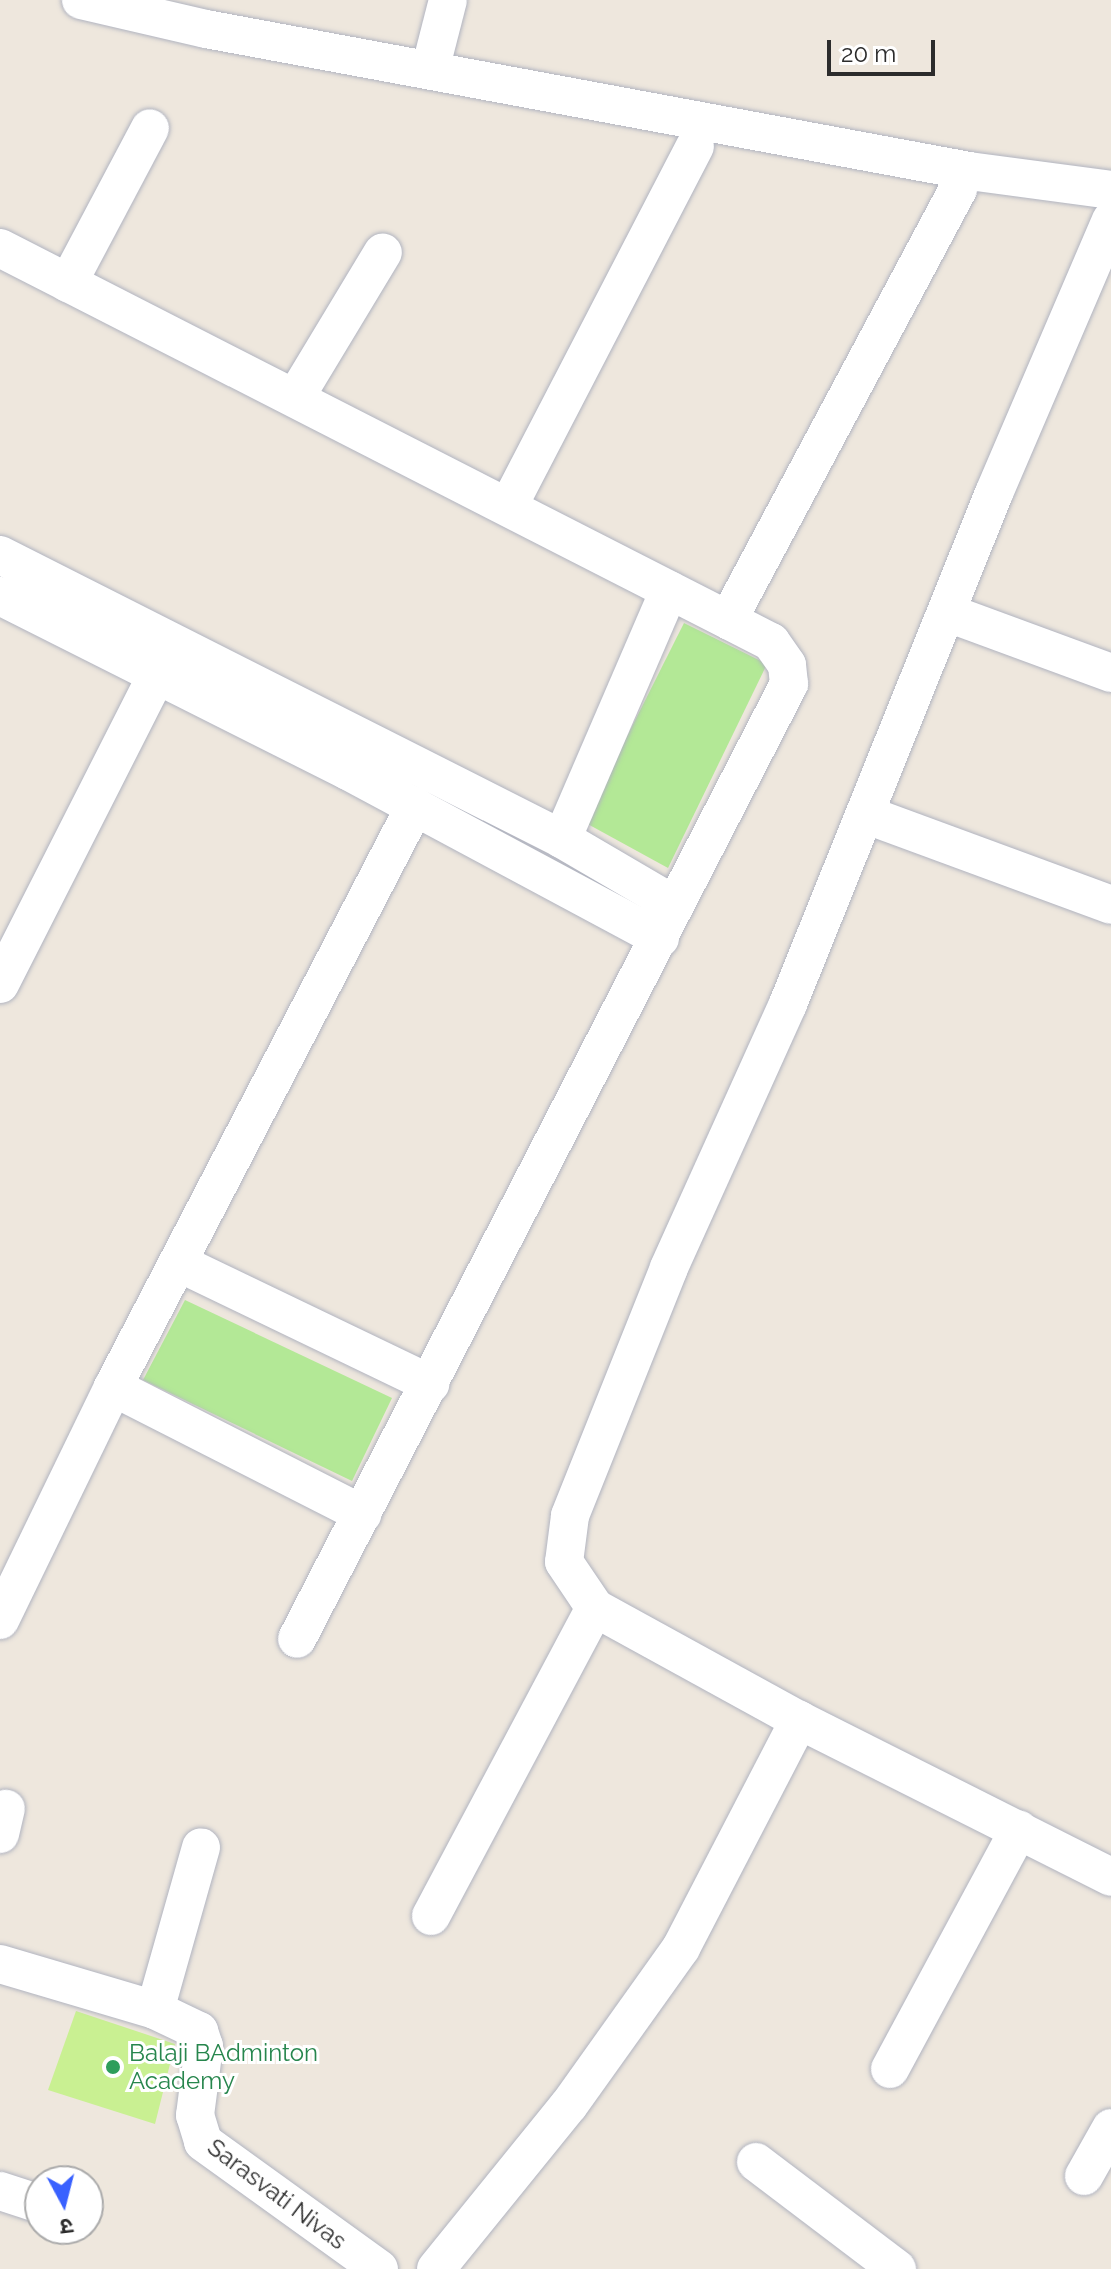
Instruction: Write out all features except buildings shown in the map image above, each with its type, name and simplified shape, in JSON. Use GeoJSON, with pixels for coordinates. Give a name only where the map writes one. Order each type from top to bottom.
{"type":"FeatureCollection","features":[{"type":"Feature","properties":{"kind":"street"},"geometry":{"type":"LineString","coordinates":[[81,0],[430,70],[969,171],[1111,190]]}},
{"type":"Feature","properties":{"kind":"street"},"geometry":{"type":"LineString","coordinates":[[430,70],[448,0]]}},
{"type":"Feature","properties":{"kind":"street"},"geometry":{"type":"LineString","coordinates":[[68,283],[150,128]]}},
{"type":"Feature","properties":{"kind":"street"},"geometry":{"type":"LineString","coordinates":[[508,507],[695,147]]}},
{"type":"Feature","properties":{"kind":"street"},"geometry":{"type":"LineString","coordinates":[[728,620],[958,189]]}},
{"type":"Feature","properties":{"kind":"street"},"geometry":{"type":"LineString","coordinates":[[1111,220],[867,815],[669,1268],[570,1516],[564,1562],[595,1608],[799,1720],[1111,1877]]}},
{"type":"Feature","properties":{"kind":"street"},"geometry":{"type":"LineString","coordinates":[[0,248],[771,642],[787,665],[789,684],[297,1639]]}},
{"type":"Feature","properties":{"kind":"street"},"geometry":{"type":"LineString","coordinates":[[295,398],[383,252]]}},
{"type":"Feature","properties":{"kind":"street"},"geometry":{"type":"LineString","coordinates":[[0,555],[165,660],[415,806],[494,849],[667,921]]}},
{"type":"Feature","properties":{"kind":"street"},"geometry":{"type":"LineString","coordinates":[[562,839],[669,590]]}},
{"type":"Feature","properties":{"kind":"street"},"geometry":{"type":"LineString","coordinates":[[0,596],[165,660],[562,839],[667,921]]}},
{"type":"Feature","properties":{"kind":"street"},"geometry":{"type":"LineString","coordinates":[[948,613],[1111,673]]}},
{"type":"Feature","properties":{"kind":"street"},"geometry":{"type":"LineString","coordinates":[[0,984],[165,660]]}},
{"type":"Feature","properties":{"kind":"street"},"geometry":{"type":"LineString","coordinates":[[0,1620],[113,1387],[415,806]]}},
{"type":"Feature","properties":{"kind":"street"},"geometry":{"type":"LineString","coordinates":[[867,815],[1111,905]]}},
{"type":"Feature","properties":{"kind":"street"},"geometry":{"type":"LineString","coordinates":[[494,849],[514,816]]}},
{"type":"Feature","properties":{"kind":"street"},"geometry":{"type":"LineString","coordinates":[[179,1263],[430,1384]]}},
{"type":"Feature","properties":{"kind":"street"},"geometry":{"type":"LineString","coordinates":[[113,1387],[362,1514]]}},
{"type":"Feature","properties":{"kind":"street"},"geometry":{"type":"LineString","coordinates":[[431,1916],[595,1608]]}},
{"type":"Feature","properties":{"kind":"street"},"geometry":{"type":"LineString","coordinates":[[436,2269],[569,2105],[681,1948],[799,1720]]}},
{"type":"Feature","properties":{"kind":"street"},"geometry":{"type":"LineString","coordinates":[[890,2069],[1019,1829]]}},
{"type":"Feature","properties":{"kind":"street"},"geometry":{"type":"LineString","coordinates":[[155,2010],[201,1847]]}},
{"type":"Feature","properties":{"kind":"street","name":"Sarasvati Nivas"},"geometry":{"type":"LineString","coordinates":[[0,1964],[155,2010],[199,2031],[204,2046],[195,2115],[203,2142],[379,2269]]}},
{"type":"Feature","properties":{"kind":"street"},"geometry":{"type":"LineString","coordinates":[[1084,2176],[1111,2128]]}},
{"type":"Feature","properties":{"kind":"street"},"geometry":{"type":"LineString","coordinates":[[756,2162],[897,2269]]}},
{"type":"Feature","properties":{"kind":"street"},"geometry":{"type":"LineString","coordinates":[[0,2191],[24,2199]]}},
{"type":"Feature","properties":{"kind":"green space"},"geometry":{"type":"Polygon","coordinates":[[[684,623],[767,664],[668,868],[584,822],[684,623]]]}},
{"type":"Feature","properties":{"kind":"green space"},"geometry":{"type":"Polygon","coordinates":[[[185,1300],[392,1398],[352,1481],[143,1380],[185,1300]]]}},
{"type":"Feature","properties":{"kind":"green space","name":"Balaji BAdminton Academy"},"geometry":{"type":"Polygon","coordinates":[[[76,2011],[175,2044],[155,2124],[48,2090],[76,2011]]]}},
{"type":"Feature","properties":{"kind":"place","name":"Balaji BAdminton Academy"},"geometry":{"type":"Point","coordinates":[113,2067]}}]}
